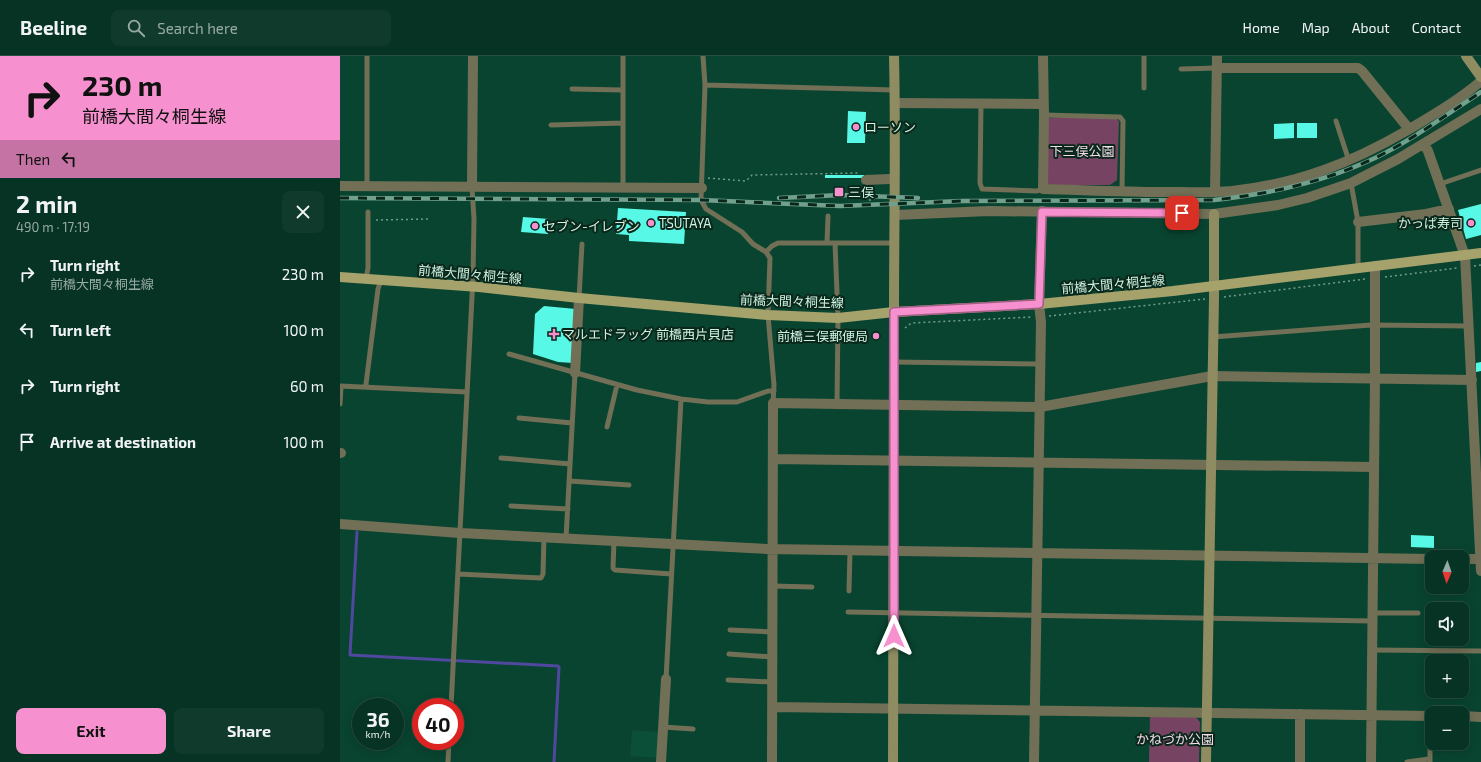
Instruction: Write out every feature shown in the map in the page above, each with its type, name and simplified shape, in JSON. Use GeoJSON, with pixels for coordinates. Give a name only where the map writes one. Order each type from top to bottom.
{"type":"FeatureCollection","features":[{"type":"Feature","properties":{"kind":"main road","name":"前橋大間々桐生線"},"geometry":{"type":"LineString","coordinates":[[340,277],[472,287],[768,315],[838,318],[894,312],[1039,304],[1173,291],[1481,253]]}},
{"type":"Feature","properties":{"kind":"street"},"geometry":{"type":"LineString","coordinates":[[472,187],[473,56]]}},
{"type":"Feature","properties":{"kind":"street"},"geometry":{"type":"LineString","coordinates":[[893,762],[895,215],[894,56]]}},
{"type":"Feature","properties":{"kind":"street"},"geometry":{"type":"LineString","coordinates":[[1043,56],[1043,189],[1122,192],[1215,192],[1244,189],[1292,180],[1349,161],[1383,144],[1410,129],[1481,81]]}},
{"type":"Feature","properties":{"kind":"street"},"geometry":{"type":"LineString","coordinates":[[1215,192],[1217,56]]}},
{"type":"Feature","properties":{"kind":"street"},"geometry":{"type":"LineString","coordinates":[[1466,56],[1481,77]]}},
{"type":"Feature","properties":{"kind":"street"},"geometry":{"type":"LineString","coordinates":[[1217,68],[1358,68],[1410,129]]}},
{"type":"Feature","properties":{"kind":"street"},"geometry":{"type":"LineString","coordinates":[[895,103],[1043,104]]}},
{"type":"Feature","properties":{"kind":"street"},"geometry":{"type":"LineString","coordinates":[[895,215],[989,211],[1214,214],[1278,205],[1307,198],[1351,183],[1378,170],[1424,144],[1481,109]]}},
{"type":"Feature","properties":{"kind":"street"},"geometry":{"type":"LineString","coordinates":[[1424,144],[1428,151],[1465,256],[1481,571]]}},
{"type":"Feature","properties":{"kind":"street"},"geometry":{"type":"LineString","coordinates":[[863,177],[889,179]]}},
{"type":"Feature","properties":{"kind":"street"},"geometry":{"type":"LineString","coordinates":[[340,186],[623,187],[702,183]]}},
{"type":"Feature","properties":{"kind":"street"},"geometry":{"type":"LineString","coordinates":[[1358,222],[1426,214],[1449,209]]}},
{"type":"Feature","properties":{"kind":"street"},"geometry":{"type":"LineString","coordinates":[[1034,762],[1041,316],[1039,304],[1042,212]]}},
{"type":"Feature","properties":{"kind":"street"},"geometry":{"type":"LineString","coordinates":[[1206,762],[1214,214]]}},
{"type":"Feature","properties":{"kind":"street"},"geometry":{"type":"LineString","coordinates":[[1371,762],[1375,266]]}},
{"type":"Feature","properties":{"kind":"street"},"geometry":{"type":"LineString","coordinates":[[576,373],[579,298]]}},
{"type":"Feature","properties":{"kind":"street"},"geometry":{"type":"LineString","coordinates":[[772,762],[773,403],[1040,407],[1212,376],[1472,380]]}},
{"type":"Feature","properties":{"kind":"street"},"geometry":{"type":"LineString","coordinates":[[773,459],[1374,467]]}},
{"type":"Feature","properties":{"kind":"street"},"geometry":{"type":"LineString","coordinates":[[340,524],[460,533],[772,549],[1425,559]]}},
{"type":"Feature","properties":{"kind":"street"},"geometry":{"type":"LineString","coordinates":[[1469,559],[1480,559]]}},
{"type":"Feature","properties":{"kind":"street"},"geometry":{"type":"LineString","coordinates":[[661,762],[666,679]]}},
{"type":"Feature","properties":{"kind":"street"},"geometry":{"type":"LineString","coordinates":[[772,707],[893,707],[1425,716]]}},
{"type":"Feature","properties":{"kind":"street"},"geometry":{"type":"LineString","coordinates":[[1300,714],[1300,762]]}},
{"type":"Feature","properties":{"kind":"street"},"geometry":{"type":"LineString","coordinates":[[1469,716],[1481,717]]}},
{"type":"Feature","properties":{"kind":"lane"},"geometry":{"type":"LineString","coordinates":[[367,56],[367,186]]}},
{"type":"Feature","properties":{"kind":"lane"},"geometry":{"type":"LineString","coordinates":[[623,56],[623,187]]}},
{"type":"Feature","properties":{"kind":"lane"},"geometry":{"type":"LineString","coordinates":[[703,56],[706,85],[701,200],[706,209],[742,232],[753,244],[766,252],[771,262],[768,315],[774,391],[773,403]]}},
{"type":"Feature","properties":{"kind":"lane"},"geometry":{"type":"LineString","coordinates":[[1144,56],[1144,88]]}},
{"type":"Feature","properties":{"kind":"lane"},"geometry":{"type":"LineString","coordinates":[[1181,69],[1217,68]]}},
{"type":"Feature","properties":{"kind":"lane"},"geometry":{"type":"LineString","coordinates":[[706,85],[895,90]]}},
{"type":"Feature","properties":{"kind":"lane"},"geometry":{"type":"LineString","coordinates":[[572,89],[623,90]]}},
{"type":"Feature","properties":{"kind":"lane"},"geometry":{"type":"LineString","coordinates":[[981,104],[980,183],[982,189],[1037,191],[1043,189]]}},
{"type":"Feature","properties":{"kind":"lane"},"geometry":{"type":"LineString","coordinates":[[1044,115],[1120,117],[1123,121],[1122,192]]}},
{"type":"Feature","properties":{"kind":"lane"},"geometry":{"type":"LineString","coordinates":[[1336,121],[1349,161]]}},
{"type":"Feature","properties":{"kind":"lane"},"geometry":{"type":"LineString","coordinates":[[551,125],[623,123]]}},
{"type":"Feature","properties":{"kind":"lane"},"geometry":{"type":"LineString","coordinates":[[1440,184],[1481,170]]}},
{"type":"Feature","properties":{"kind":"lane"},"geometry":{"type":"LineString","coordinates":[[1351,183],[1358,222],[1358,268]]}},
{"type":"Feature","properties":{"kind":"lane"},"geometry":{"type":"LineString","coordinates":[[451,698],[472,287],[474,237],[472,187]]}},
{"type":"Feature","properties":{"kind":"lane"},"geometry":{"type":"LineString","coordinates":[[366,279],[368,268],[368,212]]}},
{"type":"Feature","properties":{"kind":"lane"},"geometry":{"type":"LineString","coordinates":[[827,243],[828,216]]}},
{"type":"Feature","properties":{"kind":"lane"},"geometry":{"type":"LineString","coordinates":[[766,252],[778,243],[894,243]]}},
{"type":"Feature","properties":{"kind":"lane"},"geometry":{"type":"LineString","coordinates":[[835,243],[838,318],[836,404]]}},
{"type":"Feature","properties":{"kind":"lane"},"geometry":{"type":"LineString","coordinates":[[579,298],[582,244]]}},
{"type":"Feature","properties":{"kind":"lane"},"geometry":{"type":"LineString","coordinates":[[366,387],[380,280]]}},
{"type":"Feature","properties":{"kind":"lane"},"geometry":{"type":"LineString","coordinates":[[1213,337],[1375,326],[1469,326]]}},
{"type":"Feature","properties":{"kind":"lane"},"geometry":{"type":"LineString","coordinates":[[509,354],[617,385],[681,399],[708,402],[737,402],[768,391],[774,391]]}},
{"type":"Feature","properties":{"kind":"lane"},"geometry":{"type":"LineString","coordinates":[[894,362],[1040,364]]}},
{"type":"Feature","properties":{"kind":"lane"},"geometry":{"type":"LineString","coordinates":[[566,538],[576,373]]}},
{"type":"Feature","properties":{"kind":"lane"},"geometry":{"type":"LineString","coordinates":[[607,427],[617,385]]}},
{"type":"Feature","properties":{"kind":"lane"},"geometry":{"type":"LineString","coordinates":[[340,404],[341,386],[467,392]]}},
{"type":"Feature","properties":{"kind":"lane"},"geometry":{"type":"LineString","coordinates":[[666,679],[681,399]]}},
{"type":"Feature","properties":{"kind":"lane"},"geometry":{"type":"LineString","coordinates":[[519,418],[572,423]]}},
{"type":"Feature","properties":{"kind":"lane"},"geometry":{"type":"LineString","coordinates":[[501,458],[570,464]]}},
{"type":"Feature","properties":{"kind":"lane"},"geometry":{"type":"LineString","coordinates":[[569,481],[629,485]]}},
{"type":"Feature","properties":{"kind":"lane"},"geometry":{"type":"LineString","coordinates":[[512,506],[568,509]]}},
{"type":"Feature","properties":{"kind":"lane"},"geometry":{"type":"LineString","coordinates":[[458,574],[540,578],[543,574],[544,537]]}},
{"type":"Feature","properties":{"kind":"lane"},"geometry":{"type":"LineString","coordinates":[[614,541],[613,568],[615,570],[671,574]]}},
{"type":"Feature","properties":{"kind":"lane"},"geometry":{"type":"LineString","coordinates":[[849,591],[850,550]]}},
{"type":"Feature","properties":{"kind":"lane"},"geometry":{"type":"LineString","coordinates":[[772,586],[812,587]]}},
{"type":"Feature","properties":{"kind":"lane"},"geometry":{"type":"LineString","coordinates":[[848,612],[1209,618],[1373,617],[1418,613]]}},
{"type":"Feature","properties":{"kind":"lane"},"geometry":{"type":"LineString","coordinates":[[730,630],[772,632]]}},
{"type":"Feature","properties":{"kind":"lane"},"geometry":{"type":"LineString","coordinates":[[1372,650],[1481,651]]}},
{"type":"Feature","properties":{"kind":"lane"},"geometry":{"type":"LineString","coordinates":[[729,654],[772,657]]}},
{"type":"Feature","properties":{"kind":"lane"},"geometry":{"type":"LineString","coordinates":[[728,680],[772,682]]}},
{"type":"Feature","properties":{"kind":"lane"},"geometry":{"type":"LineString","coordinates":[[663,727],[693,729]]}},
{"type":"Feature","properties":{"kind":"lane"},"geometry":{"type":"LineString","coordinates":[[448,762],[449,750]]}},
{"type":"Feature","properties":{"kind":"lane"},"geometry":{"type":"LineString","coordinates":[[1407,762],[1430,760],[1430,750]]}},
{"type":"Feature","properties":{"kind":"path"},"geometry":{"type":"LineString","coordinates":[[702,183],[746,181],[752,175],[863,177]]}},
{"type":"Feature","properties":{"kind":"path"},"geometry":{"type":"LineString","coordinates":[[368,220],[429,219]]}},
{"type":"Feature","properties":{"kind":"shaded area"},"geometry":{"type":"Polygon","coordinates":[[[632,730],[659,732],[658,758],[630,756],[632,730]]]}},
{"type":"Feature","properties":{"kind":"green space","name":"下三俣公園"},"geometry":{"type":"Polygon","coordinates":[[[1047,118],[1115,118],[1119,121],[1117,180],[1110,185],[1048,185],[1047,118]]]}},
{"type":"Feature","properties":{"kind":"green space","name":"かねづか公園"},"geometry":{"type":"Polygon","coordinates":[[[1150,716],[1196,717],[1200,722],[1199,762],[1149,762],[1150,716]]]}},
{"type":"Feature","properties":{"kind":"building","name":"ローソン"},"geometry":{"type":"Polygon","coordinates":[[[848,111],[866,112],[865,143],[847,143],[848,111]]]}},
{"type":"Feature","properties":{"kind":"building"},"geometry":{"type":"Polygon","coordinates":[[[1294,123],[1294,138],[1274,139],[1274,124],[1294,123]]]}},
{"type":"Feature","properties":{"kind":"building"},"geometry":{"type":"Polygon","coordinates":[[[1297,123],[1317,123],[1317,138],[1297,138],[1297,123]]]}},
{"type":"Feature","properties":{"kind":"building"},"geometry":{"type":"Polygon","coordinates":[[[825,175],[864,175],[864,178],[825,178],[825,175]]]}},
{"type":"Feature","properties":{"kind":"building","name":"かっぱ寿司"},"geometry":{"type":"Polygon","coordinates":[[[1481,204],[1481,235],[1466,239],[1458,210],[1481,204]]]}},
{"type":"Feature","properties":{"kind":"building","name":"TSUTAYA"},"geometry":{"type":"Polygon","coordinates":[[[618,208],[686,212],[684,244],[629,241],[629,235],[616,234],[618,208]]]}},
{"type":"Feature","properties":{"kind":"building","name":"セブン-イレブン"},"geometry":{"type":"Polygon","coordinates":[[[523,217],[549,219],[548,234],[521,232],[523,217]]]}},
{"type":"Feature","properties":{"kind":"building","name":"マルエドラッグ 前橋西片貝店"},"geometry":{"type":"Polygon","coordinates":[[[544,306],[576,309],[573,363],[558,362],[533,354],[535,314],[544,306]]]}},
{"type":"Feature","properties":{"kind":"building"},"geometry":{"type":"Polygon","coordinates":[[[1481,362],[1481,371],[1476,372],[1476,363],[1481,362]]]}},
{"type":"Feature","properties":{"kind":"building"},"geometry":{"type":"Polygon","coordinates":[[[1411,535],[1434,536],[1434,548],[1411,547],[1411,535]]]}},
{"type":"Feature","properties":{"kind":"waterway"},"geometry":{"type":"LineString","coordinates":[[357,532],[350,655],[558,666],[554,762]]}},
{"type":"Feature","properties":{"kind":"railway"},"geometry":{"type":"LineString","coordinates":[[340,198],[701,200],[840,206],[962,201],[1214,200],[1296,186],[1336,174],[1356,166],[1375,158],[1402,143],[1429,127],[1481,92]]}},
{"type":"Feature","properties":{"kind":"railway"},"geometry":{"type":"LineString","coordinates":[[779,198],[841,195],[918,198]]}},
{"type":"Feature","properties":{"kind":"place","name":"ローソン"},"geometry":{"type":"Point","coordinates":[856,127]}},
{"type":"Feature","properties":{"kind":"place","name":"三俣"},"geometry":{"type":"Point","coordinates":[839,192]}},
{"type":"Feature","properties":{"kind":"place","name":"TSUTAYA"},"geometry":{"type":"Point","coordinates":[651,223]}},
{"type":"Feature","properties":{"kind":"place","name":"かっぱ寿司"},"geometry":{"type":"Point","coordinates":[1471,223]}},
{"type":"Feature","properties":{"kind":"place","name":"セブン-イレブン"},"geometry":{"type":"Point","coordinates":[535,226]}},
{"type":"Feature","properties":{"kind":"place","name":"マルエドラッグ 前橋西片貝店"},"geometry":{"type":"Point","coordinates":[554,334]}},
{"type":"Feature","properties":{"kind":"place","name":"前橋三俣郵便局"},"geometry":{"type":"Point","coordinates":[876,336]}},
{"type":"Feature","properties":{"kind":"route"},"geometry":{"type":"LineString","coordinates":[[894,636],[894,312],[1039,304],[1042,212],[1182,213]]}}]}
